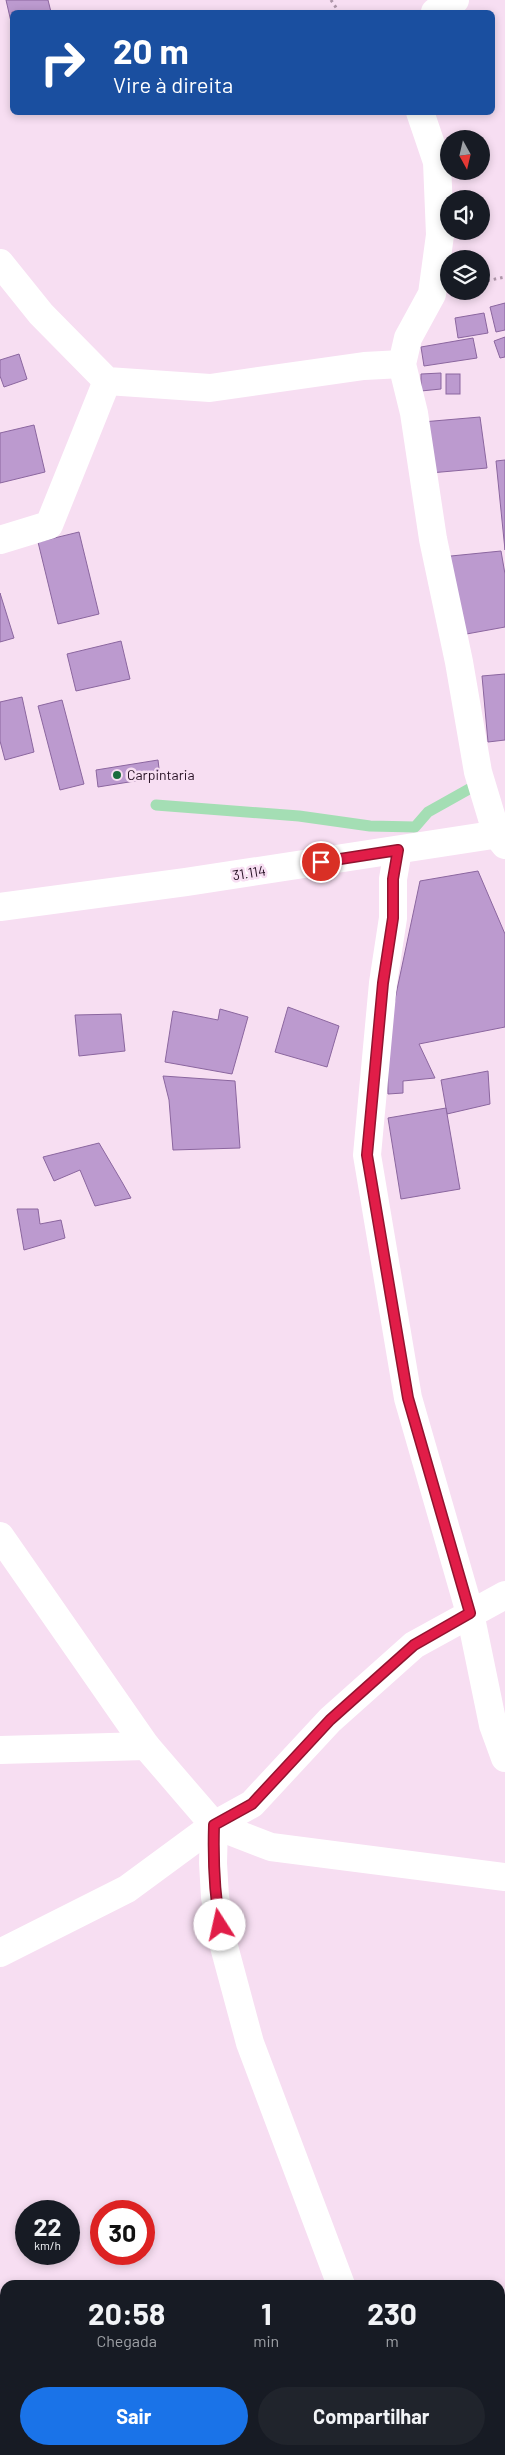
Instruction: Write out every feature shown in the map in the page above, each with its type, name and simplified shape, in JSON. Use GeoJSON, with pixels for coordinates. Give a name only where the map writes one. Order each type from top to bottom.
{"type":"FeatureCollection","features":[{"type":"Feature","properties":{"kind":"street"},"geometry":{"type":"LineString","coordinates":[[438,10],[455,0]]}},
{"type":"Feature","properties":{"kind":"street"},"geometry":{"type":"LineString","coordinates":[[421,115],[437,162],[440,235],[432,294],[408,338],[402,364],[414,413],[433,539],[459,662],[478,772],[502,838]]}},
{"type":"Feature","properties":{"kind":"street"},"geometry":{"type":"LineString","coordinates":[[0,263],[41,314],[107,381],[210,388],[364,366],[402,364]]}},
{"type":"Feature","properties":{"kind":"street"},"geometry":{"type":"LineString","coordinates":[[0,540],[50,525],[107,381]]}},
{"type":"Feature","properties":{"kind":"street","name":"31.114"},"geometry":{"type":"LineString","coordinates":[[0,907],[186,882],[398,850],[502,838]]}},
{"type":"Feature","properties":{"kind":"street"},"geometry":{"type":"LineString","coordinates":[[398,850],[393,879],[393,918],[383,983],[367,1155],[408,1398],[470,1613],[493,1725],[505,1758]]}},
{"type":"Feature","properties":{"kind":"street"},"geometry":{"type":"LineString","coordinates":[[0,1536],[146,1746],[214,1825],[271,1847],[505,1877]]}},
{"type":"Feature","properties":{"kind":"street"},"geometry":{"type":"LineString","coordinates":[[0,1953],[127,1889],[214,1825],[252,1804],[330,1720],[414,1645],[505,1595]]}},
{"type":"Feature","properties":{"kind":"street"},"geometry":{"type":"LineString","coordinates":[[0,1750],[146,1746]]}},
{"type":"Feature","properties":{"kind":"street"},"geometry":{"type":"LineString","coordinates":[[214,1825],[213,1863],[215,1898],[222,1939],[250,2043],[339,2280]]}},
{"type":"Feature","properties":{"kind":"path"},"geometry":{"type":"LineString","coordinates":[[490,280],[505,277]]}},
{"type":"Feature","properties":{"kind":"building"},"geometry":{"type":"Polygon","coordinates":[[[6,0],[48,0],[50,10],[10,10],[10,17],[6,0]]]}},
{"type":"Feature","properties":{"kind":"building"},"geometry":{"type":"Polygon","coordinates":[[[505,303],[505,330],[496,332],[490,307],[505,303]]]}},
{"type":"Feature","properties":{"kind":"building"},"geometry":{"type":"Polygon","coordinates":[[[484,313],[488,333],[458,338],[455,318],[484,313]]]}},
{"type":"Feature","properties":{"kind":"building"},"geometry":{"type":"Polygon","coordinates":[[[505,337],[505,357],[500,358],[494,341],[505,337]]]}},
{"type":"Feature","properties":{"kind":"building"},"geometry":{"type":"Polygon","coordinates":[[[473,338],[477,358],[424,366],[421,347],[473,338]]]}},
{"type":"Feature","properties":{"kind":"building"},"geometry":{"type":"Polygon","coordinates":[[[19,354],[27,379],[4,387],[0,376],[0,360],[19,354]]]}},
{"type":"Feature","properties":{"kind":"building"},"geometry":{"type":"Polygon","coordinates":[[[441,373],[441,389],[421,391],[421,374],[441,373]]]}},
{"type":"Feature","properties":{"kind":"building"},"geometry":{"type":"Polygon","coordinates":[[[446,374],[460,374],[460,394],[446,394],[446,374]]]}},
{"type":"Feature","properties":{"kind":"building"},"geometry":{"type":"Polygon","coordinates":[[[480,417],[487,468],[430,473],[422,422],[480,417]]]}},
{"type":"Feature","properties":{"kind":"building"},"geometry":{"type":"Polygon","coordinates":[[[34,425],[45,472],[0,483],[0,433],[34,425]]]}},
{"type":"Feature","properties":{"kind":"building"},"geometry":{"type":"Polygon","coordinates":[[[505,460],[505,550],[496,461],[505,460]]]}},
{"type":"Feature","properties":{"kind":"building"},"geometry":{"type":"Polygon","coordinates":[[[79,532],[99,614],[58,624],[38,542],[79,532]]]}},
{"type":"Feature","properties":{"kind":"building"},"geometry":{"type":"Polygon","coordinates":[[[501,551],[505,574],[505,627],[461,635],[441,557],[501,551]]]}},
{"type":"Feature","properties":{"kind":"building"},"geometry":{"type":"Polygon","coordinates":[[[0,593],[14,638],[0,642],[0,593]]]}},
{"type":"Feature","properties":{"kind":"building"},"geometry":{"type":"Polygon","coordinates":[[[121,641],[130,679],[76,691],[67,654],[121,641]]]}},
{"type":"Feature","properties":{"kind":"building"},"geometry":{"type":"Polygon","coordinates":[[[505,674],[505,740],[488,742],[482,676],[505,674]]]}},
{"type":"Feature","properties":{"kind":"building"},"geometry":{"type":"Polygon","coordinates":[[[22,697],[34,752],[5,760],[0,741],[0,702],[22,697]]]}},
{"type":"Feature","properties":{"kind":"building"},"geometry":{"type":"Polygon","coordinates":[[[62,700],[84,784],[60,790],[38,706],[62,700]]]}},
{"type":"Feature","properties":{"kind":"building"},"geometry":{"type":"Polygon","coordinates":[[[158,760],[160,777],[98,787],[96,770],[158,760]]]}},
{"type":"Feature","properties":{"kind":"building"},"geometry":{"type":"Polygon","coordinates":[[[478,871],[505,934],[505,1027],[419,1044],[435,1078],[403,1081],[403,1093],[388,1094],[387,1037],[420,881],[478,871]]]}},
{"type":"Feature","properties":{"kind":"building"},"geometry":{"type":"Polygon","coordinates":[[[288,1007],[339,1026],[327,1067],[275,1052],[288,1007]]]}},
{"type":"Feature","properties":{"kind":"building"},"geometry":{"type":"Polygon","coordinates":[[[220,1009],[248,1017],[232,1074],[165,1062],[173,1011],[218,1020],[220,1009]]]}},
{"type":"Feature","properties":{"kind":"building"},"geometry":{"type":"Polygon","coordinates":[[[121,1014],[125,1051],[79,1056],[75,1015],[121,1014]]]}},
{"type":"Feature","properties":{"kind":"building"},"geometry":{"type":"Polygon","coordinates":[[[488,1071],[490,1104],[447,1114],[441,1080],[488,1071]]]}},
{"type":"Feature","properties":{"kind":"building"},"geometry":{"type":"Polygon","coordinates":[[[163,1076],[235,1081],[240,1148],[173,1150],[169,1100],[163,1076]]]}},
{"type":"Feature","properties":{"kind":"building"},"geometry":{"type":"Polygon","coordinates":[[[446,1108],[460,1189],[401,1199],[388,1118],[446,1108]]]}},
{"type":"Feature","properties":{"kind":"building"},"geometry":{"type":"Polygon","coordinates":[[[99,1143],[131,1198],[95,1206],[80,1170],[54,1181],[43,1157],[99,1143]]]}},
{"type":"Feature","properties":{"kind":"building"},"geometry":{"type":"Polygon","coordinates":[[[17,1209],[38,1209],[40,1224],[61,1220],[65,1238],[24,1250],[17,1209]]]}},
{"type":"Feature","properties":{"kind":"waterway"},"geometry":{"type":"LineString","coordinates":[[156,805],[299,816],[370,826],[415,827],[428,812],[478,784]]}},
{"type":"Feature","properties":{"kind":"place","name":"Carpintaria"},"geometry":{"type":"Point","coordinates":[117,775]}},
{"type":"Feature","properties":{"kind":"route"},"geometry":{"type":"LineString","coordinates":[[220,1925],[215,1898],[213,1863],[214,1825],[252,1804],[330,1720],[414,1645],[470,1613],[408,1398],[380,1246],[367,1155],[383,983],[393,918],[393,879],[398,850],[321,862]]}}]}
